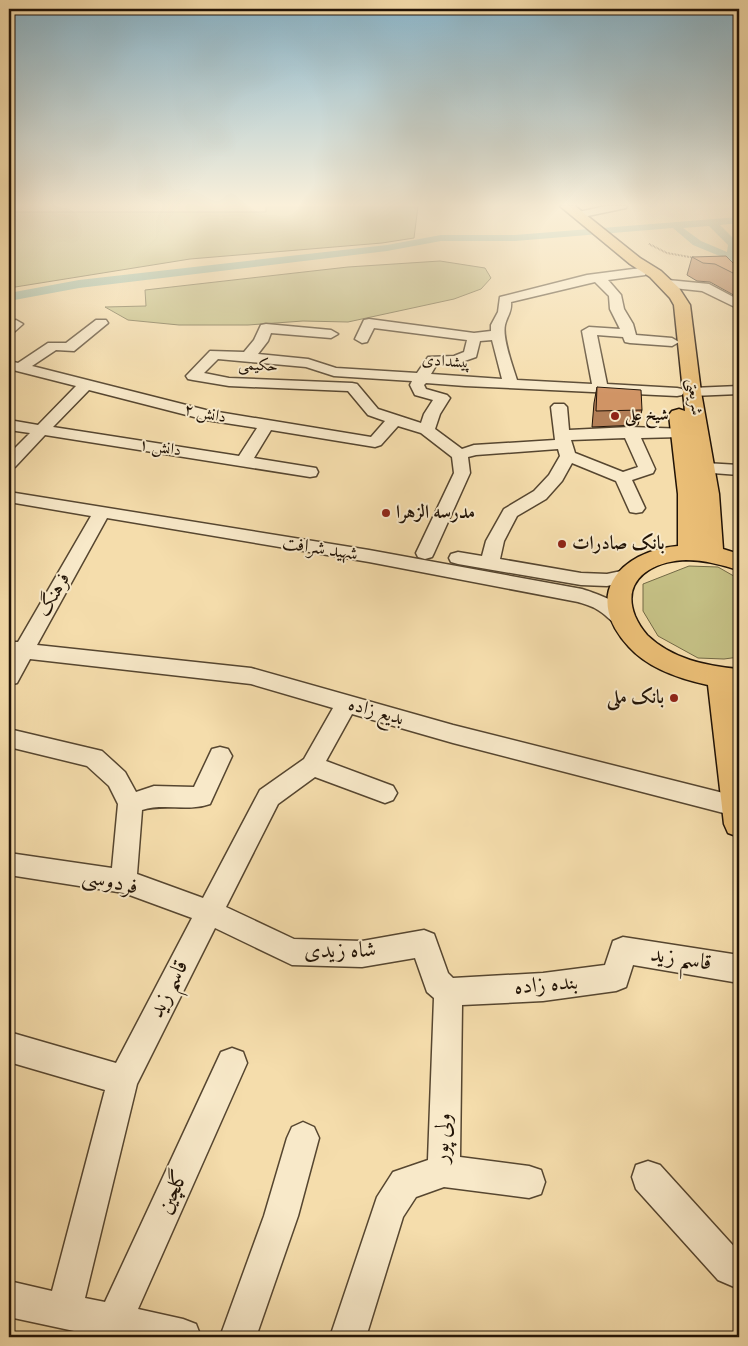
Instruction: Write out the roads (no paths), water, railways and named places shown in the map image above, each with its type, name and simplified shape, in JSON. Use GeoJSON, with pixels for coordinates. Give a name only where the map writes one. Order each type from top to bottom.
{"type":"FeatureCollection","features":[{"type":"Feature","properties":{"kind":"main road","name":"شریعتی"},"geometry":{"type":"LineString","coordinates":[[640,269],[669,304],[672,342],[704,468],[708,494],[712,555]]}},
{"type":"Feature","properties":{"kind":"main road","name":"شریعتی"},"geometry":{"type":"LineString","coordinates":[[649,269],[668,284],[676,293],[682,305],[685,392],[681,432],[689,494],[689,552]]}},
{"type":"Feature","properties":{"kind":"main road"},"geometry":{"type":"LineString","coordinates":[[738,813],[730,679],[688,671],[660,658],[638,640],[623,620],[618,597],[626,576],[643,562],[669,553],[689,552],[712,555],[739,562]]}},
{"type":"Feature","properties":{"kind":"street"},"geometry":{"type":"LineString","coordinates":[[510,383],[498,335],[498,325],[505,312],[505,300],[598,277],[620,269]]}},
{"type":"Feature","properties":{"kind":"street"},"geometry":{"type":"LineString","coordinates":[[598,277],[615,295],[617,309],[630,339],[672,342]]}},
{"type":"Feature","properties":{"kind":"street"},"geometry":{"type":"LineString","coordinates":[[668,284],[705,287],[739,305]]}},
{"type":"Feature","properties":{"kind":"street"},"geometry":{"type":"LineString","coordinates":[[14,367],[53,346],[69,348],[102,323]]}},
{"type":"Feature","properties":{"kind":"street"},"geometry":{"type":"LineString","coordinates":[[312,365],[352,342],[369,323],[474,337],[498,335]]}},
{"type":"Feature","properties":{"kind":"street"},"geometry":{"type":"LineString","coordinates":[[248,357],[261,341],[266,328],[352,342]]}},
{"type":"Feature","properties":{"kind":"street"},"geometry":{"type":"LineString","coordinates":[[600,387],[589,331],[628,333]]}},
{"type":"Feature","properties":{"kind":"street"},"geometry":{"type":"LineString","coordinates":[[428,430],[432,414],[442,398],[420,392],[417,385],[433,360],[456,360],[471,354],[474,337]]}},
{"type":"Feature","properties":{"kind":"street"},"geometry":{"type":"LineString","coordinates":[[352,342],[355,381],[373,412],[428,430],[460,455],[462,473],[425,553]]}},
{"type":"Feature","properties":{"kind":"street","name":"پیشدادی"},"geometry":{"type":"LineString","coordinates":[[215,354],[312,365],[355,381],[394,375],[421,379],[685,392],[739,390]]}},
{"type":"Feature","properties":{"kind":"street","name":"حکیمی"},"geometry":{"type":"LineString","coordinates":[[215,354],[193,376],[229,382],[355,381]]}},
{"type":"Feature","properties":{"kind":"street","name":"دانش ۲"},"geometry":{"type":"LineString","coordinates":[[14,367],[206,415],[375,442],[395,420]]}},
{"type":"Feature","properties":{"kind":"street"},"geometry":{"type":"LineString","coordinates":[[9,463],[86,385]]}},
{"type":"Feature","properties":{"kind":"street"},"geometry":{"type":"LineString","coordinates":[[490,563],[495,541],[510,513],[540,494],[556,477],[565,445],[559,406]]}},
{"type":"Feature","properties":{"kind":"street","name":"دانش ۱"},"geometry":{"type":"LineString","coordinates":[[9,425],[310,472]]}},
{"type":"Feature","properties":{"kind":"street"},"geometry":{"type":"LineString","coordinates":[[244,461],[266,426]]}},
{"type":"Feature","properties":{"kind":"street"},"geometry":{"type":"LineString","coordinates":[[460,455],[474,450],[565,445],[630,432],[681,432]]}},
{"type":"Feature","properties":{"kind":"street"},"geometry":{"type":"LineString","coordinates":[[623,478],[647,469],[630,432]]}},
{"type":"Feature","properties":{"kind":"street"},"geometry":{"type":"LineString","coordinates":[[565,445],[623,478],[636,508]]}},
{"type":"Feature","properties":{"kind":"street"},"geometry":{"type":"LineString","coordinates":[[704,468],[739,470]]}},
{"type":"Feature","properties":{"kind":"street","name":"شهید شرافت"},"geometry":{"type":"LineString","coordinates":[[9,485],[581,579],[607,580],[626,576]]}},
{"type":"Feature","properties":{"kind":"street","name":"شهید شرافت"},"geometry":{"type":"LineString","coordinates":[[9,497],[378,558],[582,596],[605,605],[623,620]]}},
{"type":"Feature","properties":{"kind":"street","name":"فرهنگ"},"geometry":{"type":"LineString","coordinates":[[9,677],[16,649],[101,513]]}},
{"type":"Feature","properties":{"kind":"street","name":"بدیع زاده"},"geometry":{"type":"LineString","coordinates":[[16,649],[252,676],[738,813]]}},
{"type":"Feature","properties":{"kind":"street","name":"قاسم زید"},"geometry":{"type":"LineString","coordinates":[[64,1311],[123,1080],[269,797],[312,766],[347,703]]}},
{"type":"Feature","properties":{"kind":"street"},"geometry":{"type":"LineString","coordinates":[[9,738],[94,758],[117,779],[130,804],[124,882]]}},
{"type":"Feature","properties":{"kind":"street"},"geometry":{"type":"LineString","coordinates":[[130,804],[154,796],[201,797],[220,756]]}},
{"type":"Feature","properties":{"kind":"street"},"geometry":{"type":"LineString","coordinates":[[312,766],[385,793]]}},
{"type":"Feature","properties":{"kind":"street","name":"فردوسی"},"geometry":{"type":"LineString","coordinates":[[9,864],[124,882],[209,912]]}},
{"type":"Feature","properties":{"kind":"street","name":"شاه زیدی"},"geometry":{"type":"LineString","coordinates":[[209,912],[292,952],[362,954],[424,943],[437,982],[448,992]]}},
{"type":"Feature","properties":{"kind":"street","name":"قاسم زید"},"geometry":{"type":"LineString","coordinates":[[623,950],[739,968]]}},
{"type":"Feature","properties":{"kind":"street","name":"بنده زاده"},"geometry":{"type":"LineString","coordinates":[[448,992],[543,987],[616,977],[623,950]]}},
{"type":"Feature","properties":{"kind":"street","name":"ولی پور"},"geometry":{"type":"LineString","coordinates":[[348,1337],[389,1209],[405,1184],[444,1171],[448,992]]}},
{"type":"Feature","properties":{"kind":"street"},"geometry":{"type":"LineString","coordinates":[[9,1047],[123,1080]]}},
{"type":"Feature","properties":{"kind":"street","name":"گلچین"},"geometry":{"type":"LineString","coordinates":[[114,1322],[232,1063]]}},
{"type":"Feature","properties":{"kind":"street"},"geometry":{"type":"LineString","coordinates":[[238,1337],[281,1216],[304,1138]]}},
{"type":"Feature","properties":{"kind":"street"},"geometry":{"type":"LineString","coordinates":[[444,1171],[529,1182]]}},
{"type":"Feature","properties":{"kind":"street"},"geometry":{"type":"LineString","coordinates":[[648,1177],[730,1268],[739,1272]]}},
{"type":"Feature","properties":{"kind":"street"},"geometry":{"type":"LineString","coordinates":[[9,1299],[184,1337]]}},
{"type":"Feature","properties":{"kind":"waterway"},"geometry":{"type":"LineString","coordinates":[[9,297],[79,284],[209,269]]}},
{"type":"Feature","properties":{"kind":"place","name":"شیخ علی"},"geometry":{"type":"Point","coordinates":[615,416]}},
{"type":"Feature","properties":{"kind":"place","name":"مدرسه الزهرا"},"geometry":{"type":"Point","coordinates":[386,513]}},
{"type":"Feature","properties":{"kind":"place","name":"بانک صادرات"},"geometry":{"type":"Point","coordinates":[562,544]}},
{"type":"Feature","properties":{"kind":"place","name":"بانک ملی"},"geometry":{"type":"Point","coordinates":[674,698]}}]}
